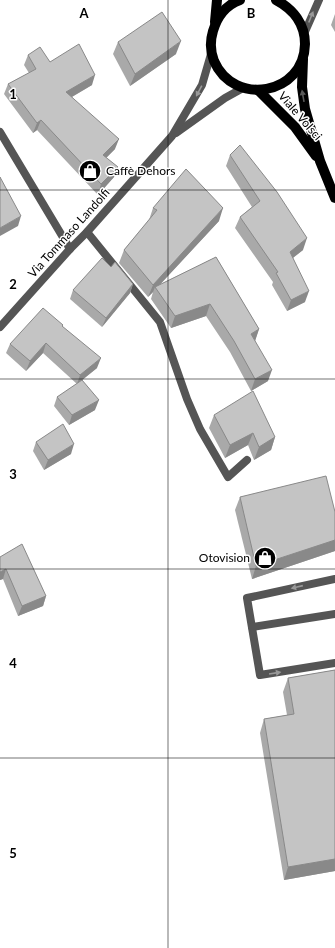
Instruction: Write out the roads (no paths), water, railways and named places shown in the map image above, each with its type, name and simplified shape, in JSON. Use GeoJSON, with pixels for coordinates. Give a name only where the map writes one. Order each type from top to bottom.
{"type":"FeatureCollection","features":[{"type":"Feature","properties":{"kind":"main road"},"geometry":{"type":"LineString","coordinates":[[211,54],[211,38],[215,23],[217,0]]}},
{"type":"Feature","properties":{"kind":"main road"},"geometry":{"type":"LineString","coordinates":[[215,23],[223,11],[240,0]]}},
{"type":"Feature","properties":{"kind":"main road","name":"Viale Volsci"},"geometry":{"type":"LineString","coordinates":[[276,0],[286,5],[294,13],[304,34],[305,43],[302,87],[306,109],[320,161],[335,198]]}},
{"type":"Feature","properties":{"kind":"main road","name":"Viale Volsci"},"geometry":{"type":"LineString","coordinates":[[211,54],[218,69],[228,80],[243,88],[258,90],[271,88],[283,83],[300,65],[304,53]]}},
{"type":"Feature","properties":{"kind":"main road","name":"Viale Volsci"},"geometry":{"type":"LineString","coordinates":[[258,90],[295,127],[320,161]]}},
{"type":"Feature","properties":{"kind":"street"},"geometry":{"type":"LineString","coordinates":[[304,34],[319,0]]}},
{"type":"Feature","properties":{"kind":"street","name":"Via Tommaso Landolfi"},"geometry":{"type":"LineString","coordinates":[[0,327],[172,136],[202,85],[211,54]]}},
{"type":"Feature","properties":{"kind":"street","name":"Via Tommaso Landolfi"},"geometry":{"type":"LineString","coordinates":[[172,136],[225,98],[243,88]]}},
{"type":"Feature","properties":{"kind":"street"},"geometry":{"type":"LineString","coordinates":[[0,132],[70,249]]}},
{"type":"Feature","properties":{"kind":"street"},"geometry":{"type":"LineString","coordinates":[[87,232],[160,322],[187,399],[200,429],[228,477],[247,460]]}},
{"type":"Feature","properties":{"kind":"street"},"geometry":{"type":"LineString","coordinates":[[335,579],[247,598],[260,675],[335,663]]}},
{"type":"Feature","properties":{"kind":"street"},"geometry":{"type":"LineString","coordinates":[[252,627],[335,614]]}},
{"type":"Feature","properties":{"kind":"place","name":"Caffè Dehors"},"geometry":{"type":"Point","coordinates":[90,171]}},
{"type":"Feature","properties":{"kind":"place","name":"Otovision"},"geometry":{"type":"Point","coordinates":[265,558]}}]}
